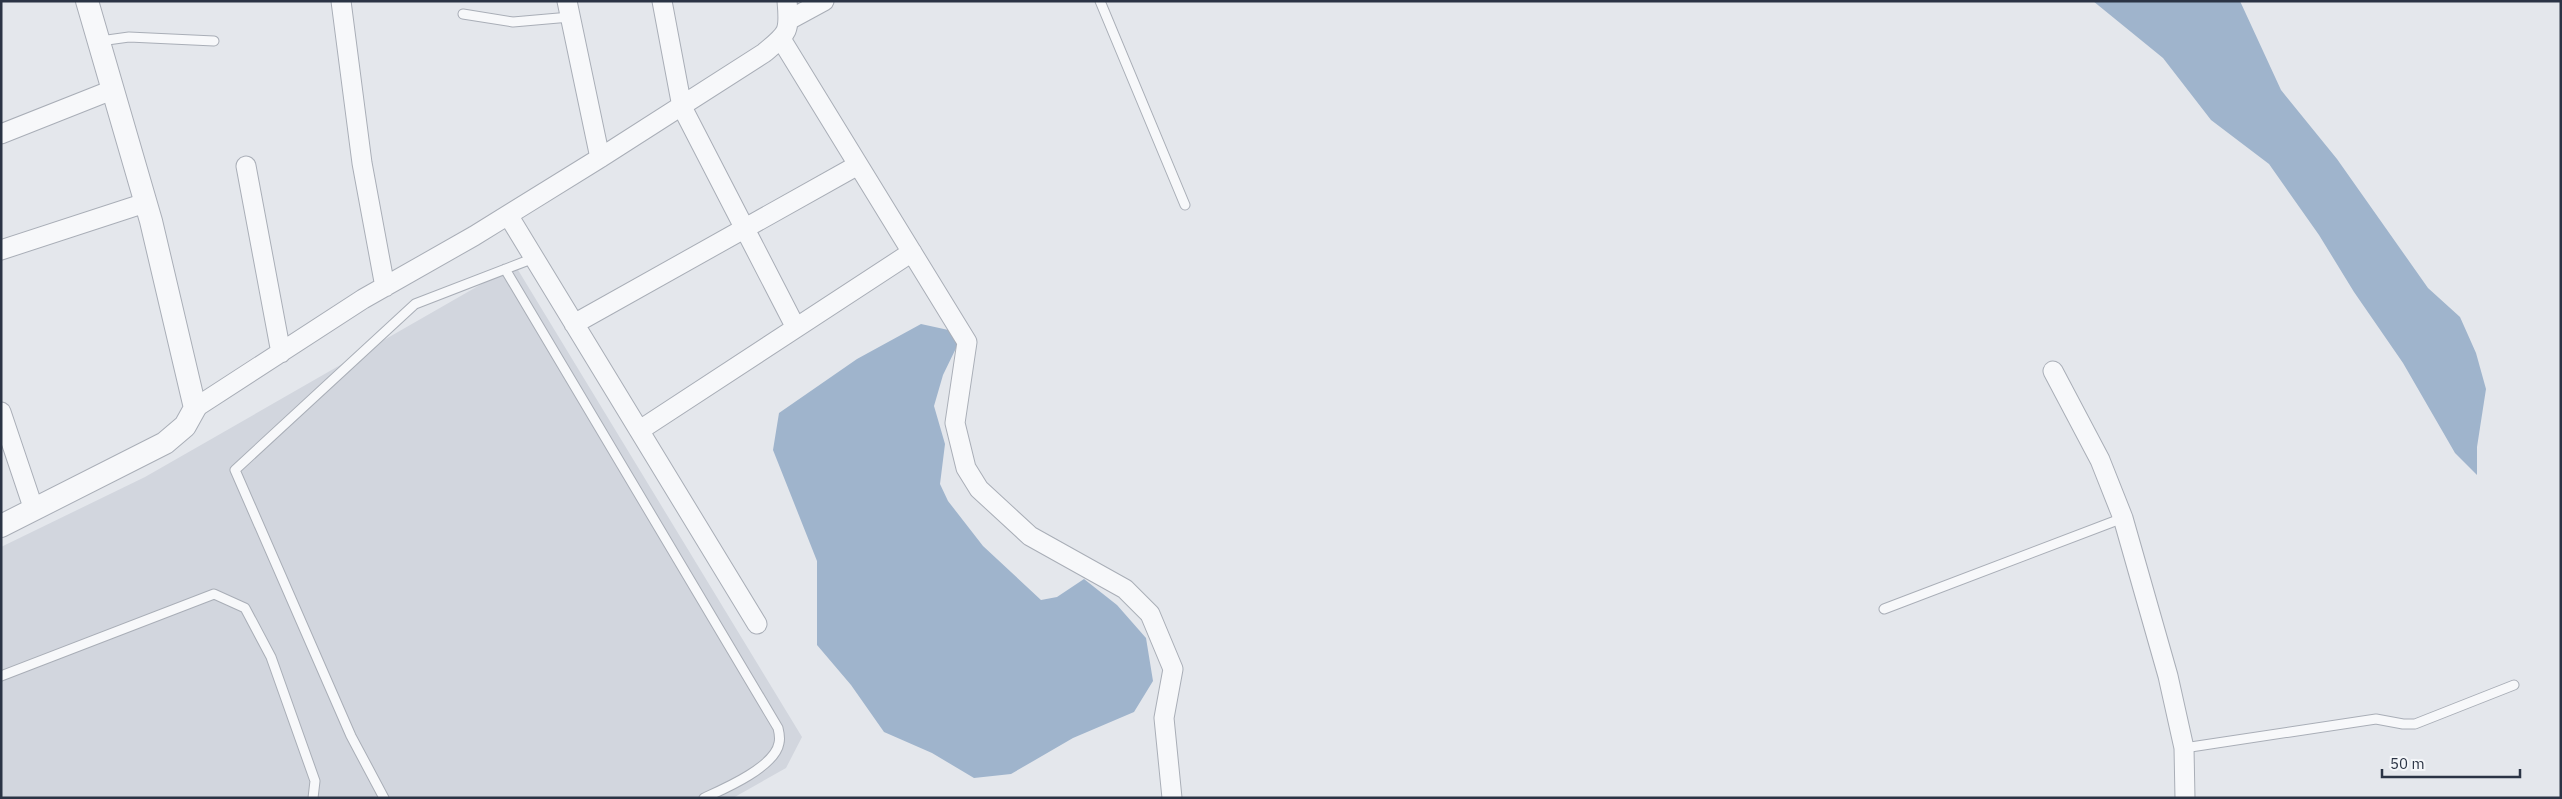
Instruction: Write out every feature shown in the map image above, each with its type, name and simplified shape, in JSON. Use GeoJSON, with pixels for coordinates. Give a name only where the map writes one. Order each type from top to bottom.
{"type":"FeatureCollection","features":[{"type":"Feature","properties":{"kind":"street"},"geometry":{"type":"LineString","coordinates":[[87,1],[145,203],[195,408]]}},
{"type":"Feature","properties":{"kind":"street"},"geometry":{"type":"LineString","coordinates":[[341,1],[362,163],[385,287]]}},
{"type":"Feature","properties":{"kind":"street"},"geometry":{"type":"LineString","coordinates":[[662,1],[682,107],[796,328]]}},
{"type":"Feature","properties":{"kind":"street"},"geometry":{"type":"LineString","coordinates":[[1,526],[165,443],[185,426],[195,408],[385,287],[508,215],[682,107],[786,35],[789,20],[788,1]]}},
{"type":"Feature","properties":{"kind":"street"},"geometry":{"type":"LineString","coordinates":[[789,20],[824,1]]}},
{"type":"Feature","properties":{"kind":"street"},"geometry":{"type":"LineString","coordinates":[[569,9],[600,158]]}},
{"type":"Feature","properties":{"kind":"street"},"geometry":{"type":"LineString","coordinates":[[781,39],[967,342],[955,424],[966,468],[978,489],[1030,536],[1125,589],[1150,614],[1173,669],[1164,718],[1172,798]]}},
{"type":"Feature","properties":{"kind":"street"},"geometry":{"type":"LineString","coordinates":[[1,134],[112,90]]}},
{"type":"Feature","properties":{"kind":"street"},"geometry":{"type":"LineString","coordinates":[[574,324],[858,165]]}},
{"type":"Feature","properties":{"kind":"street"},"geometry":{"type":"LineString","coordinates":[[246,166],[281,353]]}},
{"type":"Feature","properties":{"kind":"street"},"geometry":{"type":"LineString","coordinates":[[1,250],[145,203]]}},
{"type":"Feature","properties":{"kind":"street"},"geometry":{"type":"LineString","coordinates":[[508,215],[757,624]]}},
{"type":"Feature","properties":{"kind":"street"},"geometry":{"type":"LineString","coordinates":[[640,430],[912,252]]}},
{"type":"Feature","properties":{"kind":"street"},"geometry":{"type":"LineString","coordinates":[[2053,371],[2100,460],[2123,518],[2168,676],[2184,748],[2185,798]]}},
{"type":"Feature","properties":{"kind":"street"},"geometry":{"type":"LineString","coordinates":[[1,412],[34,510]]}},
{"type":"Feature","properties":{"kind":"lane"},"geometry":{"type":"LineString","coordinates":[[1100,1],[1185,206]]}},
{"type":"Feature","properties":{"kind":"lane"},"geometry":{"type":"LineString","coordinates":[[463,14],[514,22],[569,9]]}},
{"type":"Feature","properties":{"kind":"lane"},"geometry":{"type":"LineString","coordinates":[[98,41],[130,37],[214,40]]}},
{"type":"Feature","properties":{"kind":"lane"},"geometry":{"type":"LineString","coordinates":[[384,798],[351,736],[236,470],[415,304],[534,258]]}},
{"type":"Feature","properties":{"kind":"lane"},"geometry":{"type":"LineString","coordinates":[[505,269],[778,728],[780,744],[771,760],[733,785],[704,798]]}},
{"type":"Feature","properties":{"kind":"lane"},"geometry":{"type":"LineString","coordinates":[[1884,609],[2123,518]]}},
{"type":"Feature","properties":{"kind":"lane"},"geometry":{"type":"LineString","coordinates":[[1,676],[214,594],[245,608],[272,657],[315,781],[313,798]]}},
{"type":"Feature","properties":{"kind":"lane"},"geometry":{"type":"LineString","coordinates":[[2184,748],[2376,719],[2403,724],[2415,724],[2514,685]]}},
{"type":"Feature","properties":{"kind":"shaded area"},"geometry":{"type":"Polygon","coordinates":[[[515,265],[802,737],[786,768],[733,798],[1,798],[1,547],[145,477],[515,265]]]}},
{"type":"Feature","properties":{"kind":"water"},"geometry":{"type":"Polygon","coordinates":[[[2093,1],[2240,1],[2281,90],[2337,159],[2428,288],[2460,317],[2476,353],[2486,389],[2477,447],[2477,475],[2455,453],[2403,363],[2354,292],[2319,235],[2269,164],[2211,120],[2163,58],[2093,1]]]}},
{"type":"Feature","properties":{"kind":"water"},"geometry":{"type":"Polygon","coordinates":[[[921,324],[953,331],[959,342],[943,375],[934,406],[945,444],[940,484],[948,501],[983,546],[1041,600],[1057,597],[1084,579],[1117,605],[1146,638],[1153,681],[1134,712],[1073,738],[1011,774],[974,778],[932,753],[884,732],[851,685],[817,645],[817,561],[773,450],[779,413],[857,359],[921,324]]]}}]}
